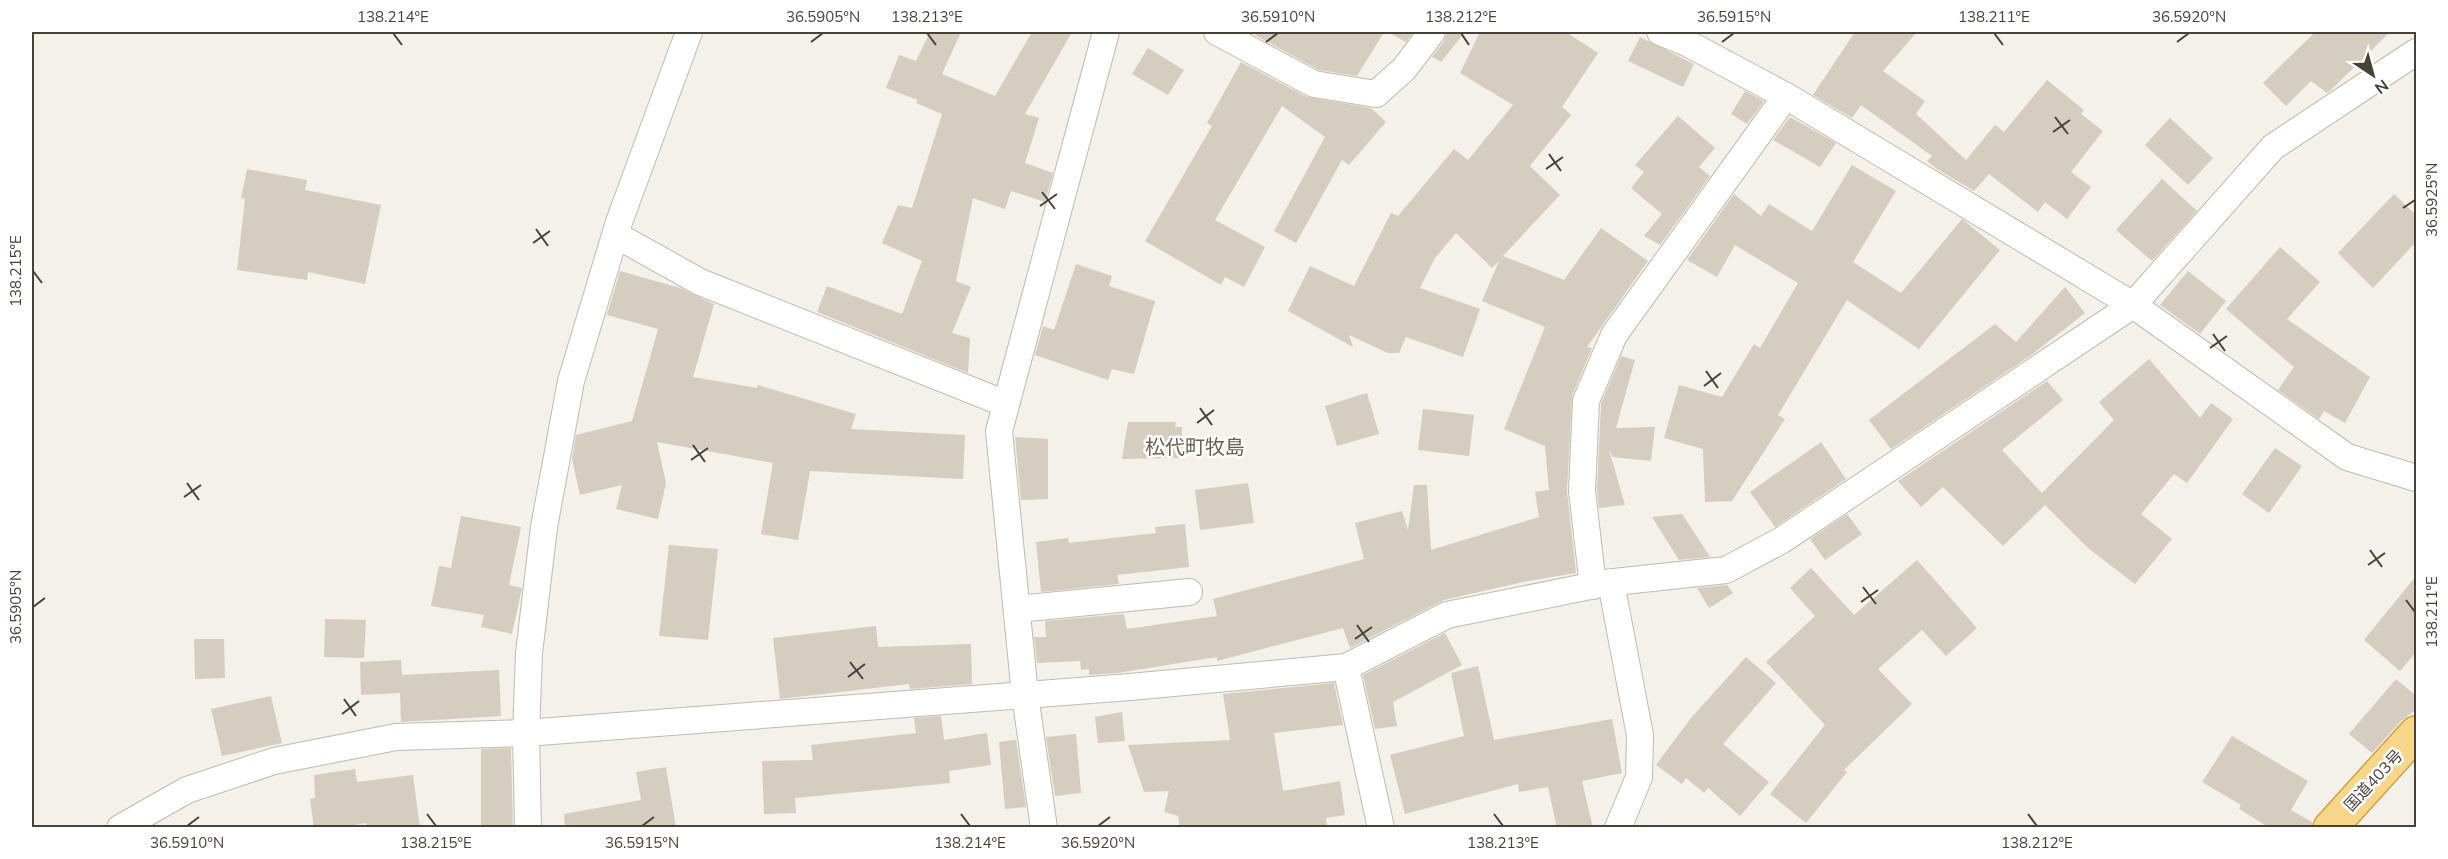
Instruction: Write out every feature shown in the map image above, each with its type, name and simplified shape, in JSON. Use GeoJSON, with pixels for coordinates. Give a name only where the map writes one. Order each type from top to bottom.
{"type":"FeatureCollection","features":[{"type":"Feature","properties":{"kind":"highway","name":"国道403号"},"geometry":{"type":"LineString","coordinates":[[2330,828],[2416,734]]}},
{"type":"Feature","properties":{"kind":"street"},"geometry":{"type":"LineString","coordinates":[[528,828],[526,733],[529,653],[549,505],[571,381],[616,235],[689,32]]}},
{"type":"Feature","properties":{"kind":"street"},"geometry":{"type":"LineString","coordinates":[[1044,828],[1025,695],[1018,609],[1005,512],[999,431],[1106,32]]}},
{"type":"Feature","properties":{"kind":"street"},"geometry":{"type":"LineString","coordinates":[[1217,32],[1314,84],[1376,94],[1404,69],[1432,32]]}},
{"type":"Feature","properties":{"kind":"street"},"geometry":{"type":"LineString","coordinates":[[1660,32],[1691,37],[2133,304],[2347,457],[2416,478]]}},
{"type":"Feature","properties":{"kind":"street"},"geometry":{"type":"LineString","coordinates":[[120,828],[187,790],[274,761],[396,737],[526,733],[1025,695],[1346,667],[1447,615],[1602,585],[1726,570],[1782,540],[2133,304],[2273,147],[2416,52]]}},
{"type":"Feature","properties":{"kind":"street"},"geometry":{"type":"LineString","coordinates":[[1618,828],[1639,777],[1640,735],[1602,585],[1582,491],[1586,401],[1614,335],[1786,96]]}},
{"type":"Feature","properties":{"kind":"street"},"geometry":{"type":"LineString","coordinates":[[616,235],[700,282],[1006,404]]}},
{"type":"Feature","properties":{"kind":"street"},"geometry":{"type":"LineString","coordinates":[[1018,609],[1189,592]]}},
{"type":"Feature","properties":{"kind":"street"},"geometry":{"type":"LineString","coordinates":[[1346,667],[1382,828]]}},
{"type":"Feature","properties":{"kind":"building"},"geometry":{"type":"Polygon","coordinates":[[[930,32],[961,32],[942,74],[995,96],[1032,32],[1072,32],[1025,114],[1039,118],[1025,163],[1053,173],[1045,202],[1011,191],[1005,209],[973,198],[956,281],[971,287],[952,333],[970,338],[968,373],[817,312],[827,286],[902,314],[922,261],[882,243],[898,205],[912,208],[942,114],[916,103],[918,100],[886,88],[899,55],[916,61],[930,32]]]}},
{"type":"Feature","properties":{"kind":"building"},"geometry":{"type":"Polygon","coordinates":[[[1257,32],[1384,32],[1357,76],[1319,70],[1255,35],[1257,32]]]}},
{"type":"Feature","properties":{"kind":"building"},"geometry":{"type":"Polygon","coordinates":[[[1388,32],[1414,32],[1406,42],[1388,32]]]}},
{"type":"Feature","properties":{"kind":"building"},"geometry":{"type":"Polygon","coordinates":[[[1447,32],[1465,32],[1441,62],[1432,57],[1444,41],[1447,32]]]}},
{"type":"Feature","properties":{"kind":"building"},"geometry":{"type":"Polygon","coordinates":[[[1480,32],[1566,32],[1598,53],[1562,107],[1571,115],[1530,166],[1560,195],[1503,256],[1564,280],[1601,228],[1648,261],[1587,347],[1592,348],[1572,396],[1567,491],[1576,573],[1523,582],[1444,600],[1350,648],[1343,628],[1217,661],[1217,657],[1117,673],[1089,675],[1089,669],[1081,670],[1080,661],[1037,663],[1034,637],[1046,637],[1045,621],[1124,614],[1127,629],[1217,616],[1213,599],[1364,559],[1355,523],[1402,511],[1408,530],[1414,485],[1427,485],[1431,550],[1539,517],[1535,492],[1549,490],[1545,446],[1504,429],[1545,327],[1482,301],[1499,261],[1492,268],[1456,233],[1435,258],[1420,288],[1480,309],[1463,357],[1406,337],[1399,353],[1388,353],[1349,335],[1353,347],[1288,311],[1310,266],[1354,286],[1391,213],[1398,216],[1454,149],[1468,160],[1513,105],[1460,73],[1480,32]]]}},
{"type":"Feature","properties":{"kind":"building"},"geometry":{"type":"Polygon","coordinates":[[[1855,32],[1917,32],[1883,71],[1925,101],[1916,114],[1966,160],[1995,125],[2004,132],[2047,80],[2084,110],[2081,114],[2103,131],[2071,172],[2091,187],[2067,219],[2045,202],[2038,212],[1989,174],[1974,191],[1937,169],[1927,161],[1932,156],[1861,105],[1852,118],[1813,95],[1855,32]]]}},
{"type":"Feature","properties":{"kind":"building"},"geometry":{"type":"Polygon","coordinates":[[[2315,32],[2390,32],[2327,93],[2311,81],[2286,106],[2263,83],[2315,32]]]}},
{"type":"Feature","properties":{"kind":"building"},"geometry":{"type":"Polygon","coordinates":[[[1640,37],[1694,64],[1683,87],[1628,61],[1640,37]]]}},
{"type":"Feature","properties":{"kind":"building"},"geometry":{"type":"Polygon","coordinates":[[[1148,48],[1184,70],[1168,95],[1132,74],[1148,48]]]}},
{"type":"Feature","properties":{"kind":"building"},"geometry":{"type":"Polygon","coordinates":[[[1241,62],[1307,97],[1371,108],[1386,122],[1349,165],[1342,160],[1296,243],[1274,231],[1325,137],[1282,106],[1215,220],[1265,247],[1244,287],[1225,277],[1221,285],[1145,241],[1212,126],[1207,123],[1241,62]]]}},
{"type":"Feature","properties":{"kind":"building"},"geometry":{"type":"Polygon","coordinates":[[[1745,91],[1764,101],[1747,124],[1731,114],[1745,91]]]}},
{"type":"Feature","properties":{"kind":"building"},"geometry":{"type":"Polygon","coordinates":[[[1678,116],[1715,148],[1699,167],[1710,176],[1660,245],[1644,236],[1662,214],[1631,188],[1644,172],[1635,165],[1678,116]]]}},
{"type":"Feature","properties":{"kind":"building"},"geometry":{"type":"Polygon","coordinates":[[[1790,117],[1836,143],[1820,167],[1773,140],[1790,117]]]}},
{"type":"Feature","properties":{"kind":"building"},"geometry":{"type":"Polygon","coordinates":[[[2170,118],[2213,158],[2188,185],[2145,145],[2170,118]]]}},
{"type":"Feature","properties":{"kind":"building"},"geometry":{"type":"Polygon","coordinates":[[[1852,165],[1896,191],[1853,262],[1901,293],[1962,219],[2000,250],[1919,349],[1847,300],[1778,415],[1785,419],[1732,501],[1705,502],[1703,449],[1664,438],[1679,385],[1722,397],[1754,344],[1760,348],[1798,283],[1735,245],[1717,277],[1687,260],[1734,194],[1761,216],[1769,204],[1812,231],[1852,165]]]}},
{"type":"Feature","properties":{"kind":"building"},"geometry":{"type":"Polygon","coordinates":[[[247,169],[307,180],[305,190],[381,205],[365,284],[308,272],[307,280],[237,270],[245,199],[241,198],[247,169]]]}},
{"type":"Feature","properties":{"kind":"building"},"geometry":{"type":"Polygon","coordinates":[[[2162,179],[2197,211],[2152,261],[2116,230],[2162,179]]]}},
{"type":"Feature","properties":{"kind":"building"},"geometry":{"type":"Polygon","coordinates":[[[2394,194],[2416,215],[2416,242],[2373,288],[2338,253],[2394,194]]]}},
{"type":"Feature","properties":{"kind":"building"},"geometry":{"type":"Polygon","coordinates":[[[2280,247],[2320,282],[2287,319],[2370,377],[2345,423],[2324,411],[2319,419],[2278,390],[2294,367],[2226,309],[2280,247]]]}},
{"type":"Feature","properties":{"kind":"building"},"geometry":{"type":"Polygon","coordinates":[[[1076,264],[1112,276],[1109,286],[1155,301],[1134,374],[1112,369],[1108,380],[1035,355],[1043,326],[1054,330],[1076,264]]]}},
{"type":"Feature","properties":{"kind":"building"},"geometry":{"type":"Polygon","coordinates":[[[620,271],[680,288],[714,304],[693,377],[757,388],[758,385],[856,414],[851,429],[965,435],[963,479],[810,471],[798,540],[761,534],[773,463],[657,442],[666,483],[658,519],[616,509],[622,485],[580,495],[572,459],[576,435],[632,421],[658,329],[607,315],[620,271]]]}},
{"type":"Feature","properties":{"kind":"building"},"geometry":{"type":"Polygon","coordinates":[[[2188,271],[2226,301],[2200,334],[2160,305],[2188,271]]]}},
{"type":"Feature","properties":{"kind":"building"},"geometry":{"type":"Polygon","coordinates":[[[2065,287],[2085,313],[2030,356],[1891,449],[1869,420],[1995,324],[2016,342],[2065,287]]]}},
{"type":"Feature","properties":{"kind":"building"},"geometry":{"type":"Polygon","coordinates":[[[1621,356],[1635,360],[1616,428],[1655,427],[1651,461],[1613,457],[1609,450],[1625,505],[1599,508],[1597,490],[1601,404],[1621,356]]]}},
{"type":"Feature","properties":{"kind":"building"},"geometry":{"type":"Polygon","coordinates":[[[2149,359],[2200,418],[2211,403],[2233,419],[2187,483],[2174,474],[2141,514],[2172,539],[2135,584],[2088,548],[2045,505],[2003,546],[1943,487],[1921,507],[1898,481],[2047,381],[2063,400],[2002,450],[2042,493],[2114,420],[2099,402],[2149,359]]]}},
{"type":"Feature","properties":{"kind":"building"},"geometry":{"type":"Polygon","coordinates":[[[1367,393],[1379,434],[1337,446],[1325,406],[1367,393]]]}},
{"type":"Feature","properties":{"kind":"building"},"geometry":{"type":"Polygon","coordinates":[[[1423,409],[1474,415],[1469,456],[1418,450],[1423,409]]]}},
{"type":"Feature","properties":{"kind":"building"},"geometry":{"type":"Polygon","coordinates":[[[1128,422],[1176,422],[1175,427],[1182,427],[1182,458],[1122,459],[1128,422]]]}},
{"type":"Feature","properties":{"kind":"building"},"geometry":{"type":"Polygon","coordinates":[[[1015,437],[1048,439],[1048,499],[1021,500],[1015,437]]]}},
{"type":"Feature","properties":{"kind":"building"},"geometry":{"type":"Polygon","coordinates":[[[1821,442],[1846,479],[1775,527],[1750,492],[1821,442]]]}},
{"type":"Feature","properties":{"kind":"building"},"geometry":{"type":"Polygon","coordinates":[[[2275,448],[2302,466],[2269,513],[2242,494],[2275,448]]]}},
{"type":"Feature","properties":{"kind":"building"},"geometry":{"type":"Polygon","coordinates":[[[1248,483],[1254,523],[1200,530],[1195,490],[1248,483]]]}},
{"type":"Feature","properties":{"kind":"building"},"geometry":{"type":"Polygon","coordinates":[[[1682,514],[1710,557],[1679,560],[1652,517],[1682,514]]]}},
{"type":"Feature","properties":{"kind":"building"},"geometry":{"type":"Polygon","coordinates":[[[1847,514],[1862,534],[1825,560],[1810,539],[1847,514]]]}},
{"type":"Feature","properties":{"kind":"building"},"geometry":{"type":"Polygon","coordinates":[[[461,516],[521,527],[509,585],[522,588],[512,634],[481,627],[484,615],[431,606],[439,566],[451,568],[461,516]]]}},
{"type":"Feature","properties":{"kind":"building"},"geometry":{"type":"Polygon","coordinates":[[[1185,524],[1189,567],[1117,575],[1119,584],[1041,592],[1036,542],[1068,538],[1069,543],[1156,533],[1155,527],[1185,524]]]}},
{"type":"Feature","properties":{"kind":"building"},"geometry":{"type":"Polygon","coordinates":[[[669,545],[718,549],[708,640],[659,636],[669,545]]]}},
{"type":"Feature","properties":{"kind":"building"},"geometry":{"type":"Polygon","coordinates":[[[1917,560],[1977,628],[1946,656],[1922,630],[1878,669],[1912,704],[1844,770],[1847,772],[1806,823],[1770,794],[1825,725],[1766,662],[1815,616],[1790,588],[1811,568],[1854,615],[1917,560]]]}},
{"type":"Feature","properties":{"kind":"building"},"geometry":{"type":"Polygon","coordinates":[[[2416,576],[2416,652],[2400,671],[2364,640],[2416,576]]]}},
{"type":"Feature","properties":{"kind":"building"},"geometry":{"type":"Polygon","coordinates":[[[1727,585],[1733,593],[1709,608],[1697,588],[1727,585]]]}},
{"type":"Feature","properties":{"kind":"building"},"geometry":{"type":"Polygon","coordinates":[[[325,619],[366,620],[364,658],[324,657],[325,619]]]}},
{"type":"Feature","properties":{"kind":"building"},"geometry":{"type":"Polygon","coordinates":[[[876,626],[878,647],[971,644],[972,684],[910,689],[909,684],[780,699],[773,638],[876,626]]]}},
{"type":"Feature","properties":{"kind":"building"},"geometry":{"type":"Polygon","coordinates":[[[1445,633],[1462,665],[1393,702],[1397,726],[1375,729],[1363,675],[1445,633]]]}},
{"type":"Feature","properties":{"kind":"building"},"geometry":{"type":"Polygon","coordinates":[[[194,639],[224,639],[225,678],[195,679],[194,639]]]}},
{"type":"Feature","properties":{"kind":"building"},"geometry":{"type":"Polygon","coordinates":[[[1746,657],[1776,683],[1723,744],[1769,782],[1740,816],[1708,788],[1704,793],[1686,778],[1682,784],[1656,765],[1691,718],[1746,657]]]}},
{"type":"Feature","properties":{"kind":"building"},"geometry":{"type":"Polygon","coordinates":[[[401,660],[402,675],[499,670],[501,716],[401,722],[400,693],[361,695],[360,662],[401,660]]]}},
{"type":"Feature","properties":{"kind":"building"},"geometry":{"type":"Polygon","coordinates":[[[1478,666],[1494,740],[1612,719],[1622,773],[1582,781],[1593,828],[1557,828],[1548,787],[1519,792],[1518,784],[1405,814],[1390,755],[1464,736],[1451,673],[1478,666]]]}},
{"type":"Feature","properties":{"kind":"building"},"geometry":{"type":"Polygon","coordinates":[[[2396,679],[2416,696],[2416,710],[2402,720],[2372,753],[2349,734],[2396,679]]]}},
{"type":"Feature","properties":{"kind":"building"},"geometry":{"type":"Polygon","coordinates":[[[1334,683],[1343,725],[1274,733],[1283,791],[1340,781],[1345,815],[1326,818],[1327,828],[1180,828],[1178,816],[1164,812],[1169,791],[1144,792],[1128,745],[1230,740],[1223,694],[1334,683]]]}},
{"type":"Feature","properties":{"kind":"building"},"geometry":{"type":"Polygon","coordinates":[[[271,696],[282,743],[222,756],[211,709],[271,696]]]}},
{"type":"Feature","properties":{"kind":"building"},"geometry":{"type":"Polygon","coordinates":[[[1122,712],[1125,741],[1098,743],[1095,717],[1122,712]]]}},
{"type":"Feature","properties":{"kind":"building"},"geometry":{"type":"Polygon","coordinates":[[[941,716],[944,740],[987,733],[991,765],[949,771],[950,783],[795,798],[796,813],[764,814],[762,761],[813,760],[811,745],[916,733],[914,718],[941,716]]]}},
{"type":"Feature","properties":{"kind":"building"},"geometry":{"type":"Polygon","coordinates":[[[1076,734],[1081,793],[1055,796],[1046,737],[1076,734]]]}},
{"type":"Feature","properties":{"kind":"building"},"geometry":{"type":"Polygon","coordinates":[[[2232,736],[2308,781],[2291,810],[2312,822],[2312,828],[2270,828],[2239,809],[2241,805],[2202,782],[2232,736]]]}},
{"type":"Feature","properties":{"kind":"building"},"geometry":{"type":"Polygon","coordinates":[[[1016,740],[1026,807],[1005,809],[999,742],[1016,740]]]}},
{"type":"Feature","properties":{"kind":"building"},"geometry":{"type":"Polygon","coordinates":[[[511,748],[513,828],[481,828],[481,749],[511,748]]]}},
{"type":"Feature","properties":{"kind":"building"},"geometry":{"type":"Polygon","coordinates":[[[666,767],[676,828],[565,828],[564,814],[641,800],[636,772],[666,767]]]}},
{"type":"Feature","properties":{"kind":"building"},"geometry":{"type":"Polygon","coordinates":[[[355,769],[357,782],[413,775],[420,828],[367,828],[366,823],[336,828],[314,828],[310,799],[315,798],[314,775],[355,769]]]}},
{"type":"Feature","properties":{"kind":"district","name":"松代町牧島"},"geometry":{"type":"Point","coordinates":[1195,447]}}]}
